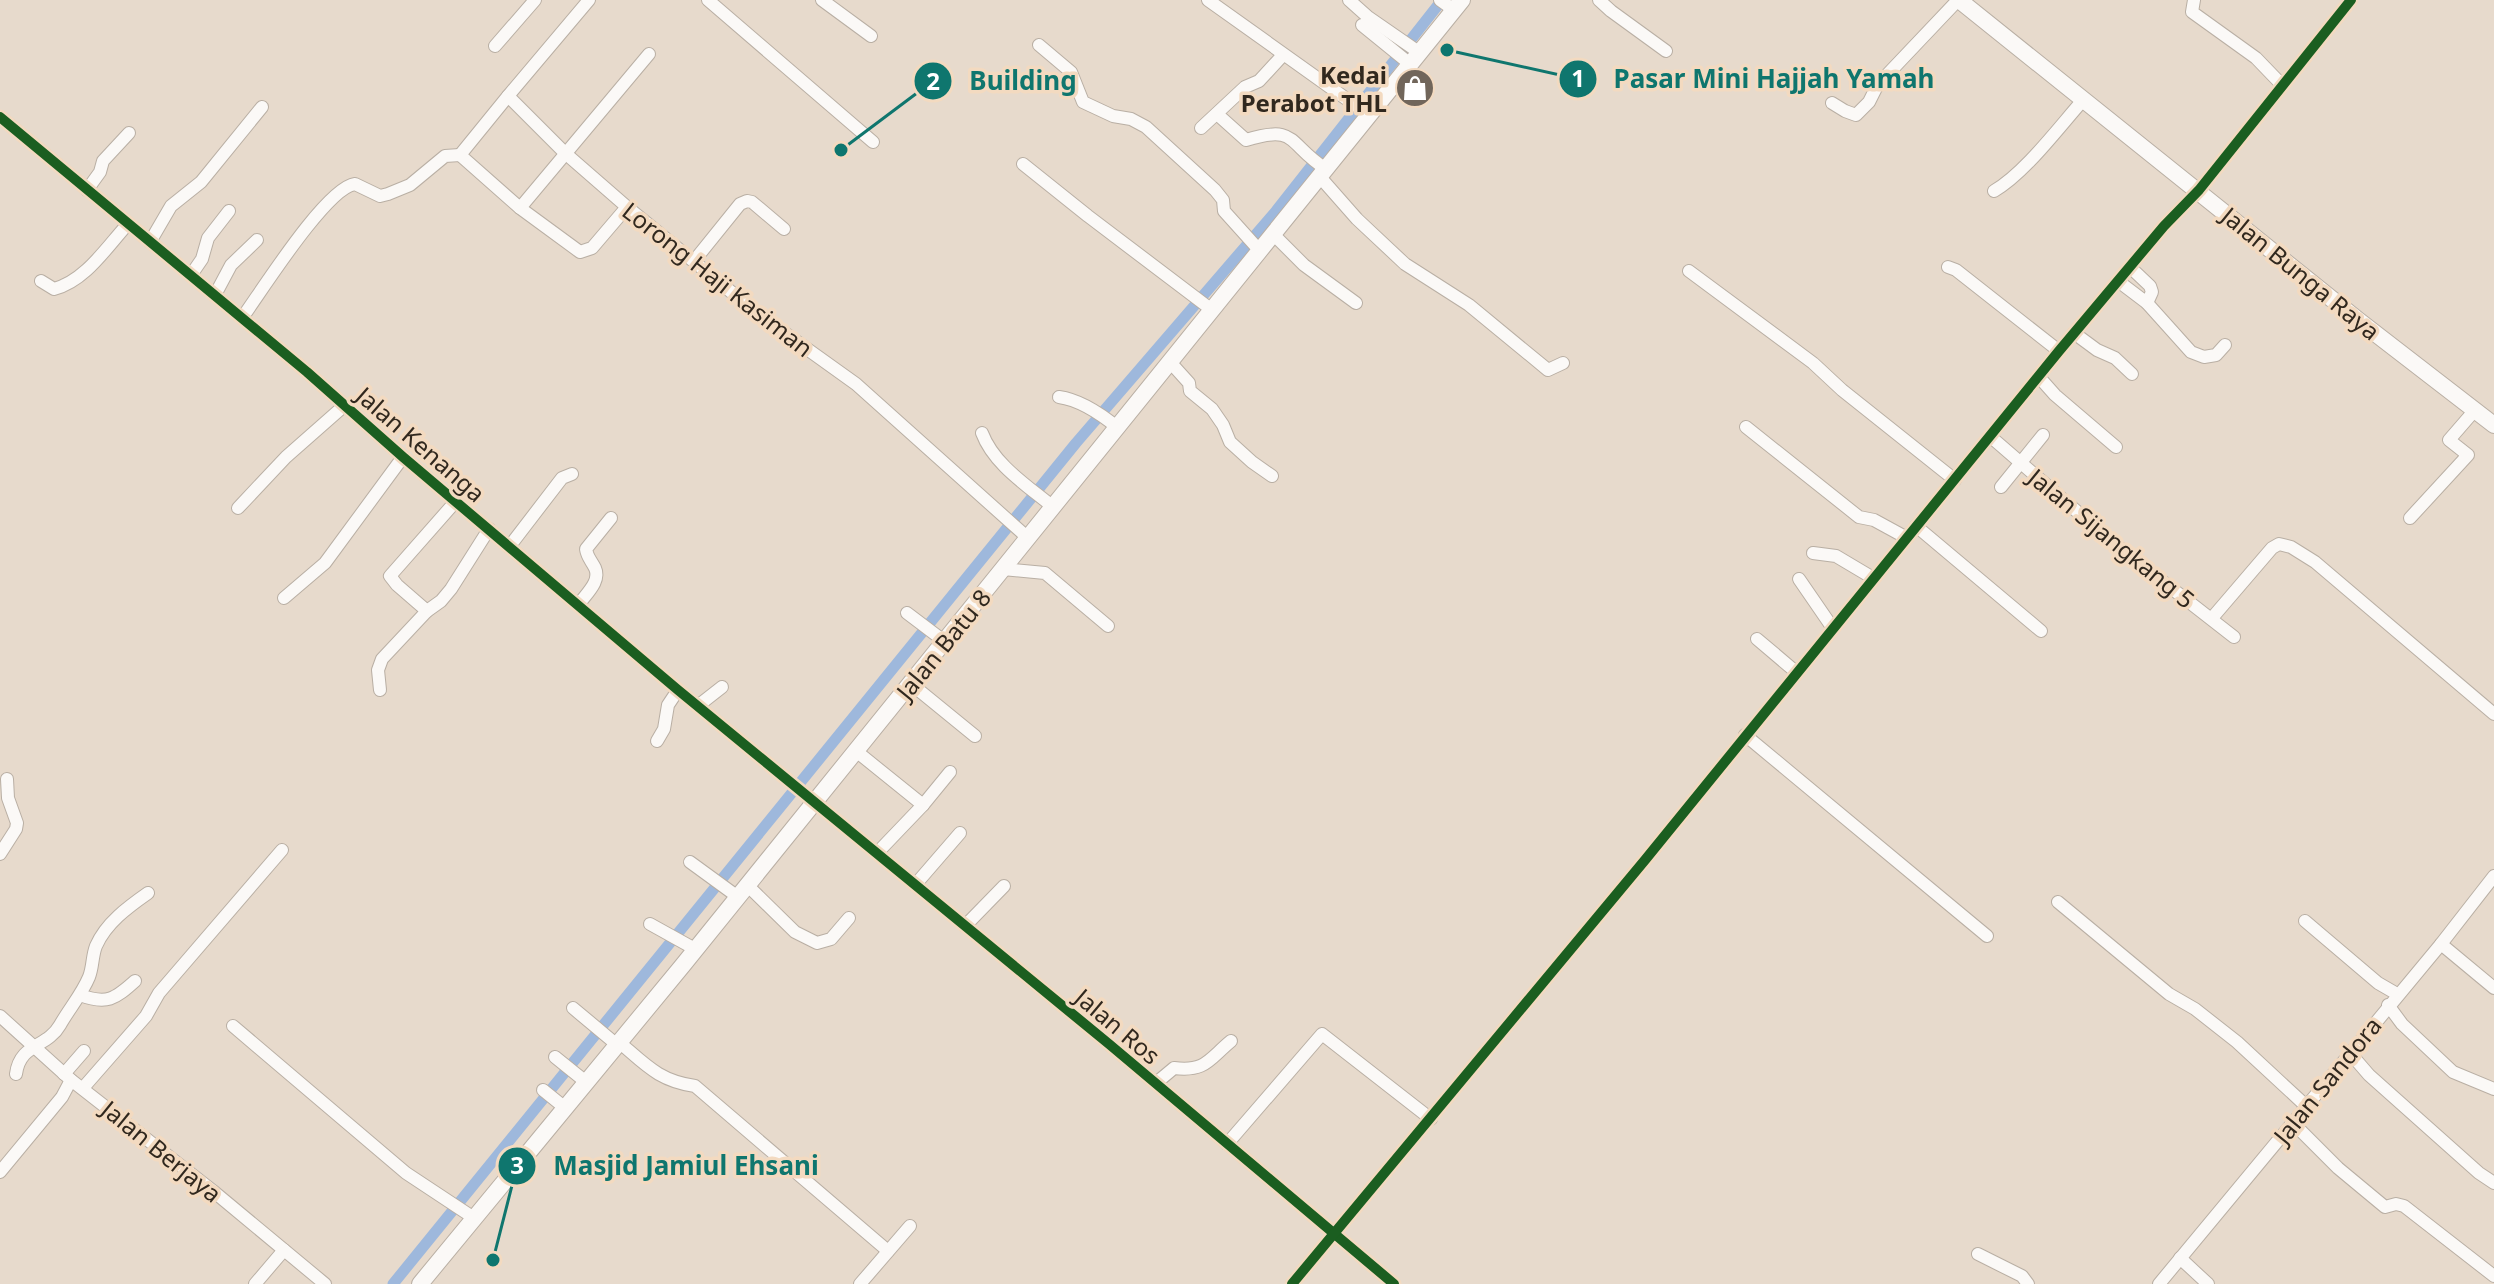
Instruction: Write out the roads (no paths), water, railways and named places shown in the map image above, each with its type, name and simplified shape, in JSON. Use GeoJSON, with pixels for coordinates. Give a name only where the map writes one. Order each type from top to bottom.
{"type":"FeatureCollection","features":[{"type":"Feature","properties":{"kind":"street"},"geometry":{"type":"LineString","coordinates":[[495,46],[535,0]]}},
{"type":"Feature","properties":{"kind":"street"},"geometry":{"type":"LineString","coordinates":[[460,155],[589,0]]}},
{"type":"Feature","properties":{"kind":"street"},"geometry":{"type":"LineString","coordinates":[[708,0],[873,142]]}},
{"type":"Feature","properties":{"kind":"street"},"geometry":{"type":"LineString","coordinates":[[822,0],[871,36]]}},
{"type":"Feature","properties":{"kind":"street"},"geometry":{"type":"LineString","coordinates":[[1208,0],[1367,113]]}},
{"type":"Feature","properties":{"kind":"street"},"geometry":{"type":"LineString","coordinates":[[1349,0],[1362,25],[1407,53]]}},
{"type":"Feature","properties":{"kind":"street"},"geometry":{"type":"LineString","coordinates":[[1599,0],[1666,51]]}},
{"type":"Feature","properties":{"kind":"street"},"geometry":{"type":"LineString","coordinates":[[1832,103],[1856,115],[1863,110],[1885,77],[1958,0]]}},
{"type":"Feature","properties":{"kind":"street","name":"Jalan Bunga Raya"},"geometry":{"type":"LineString","coordinates":[[1958,0],[2494,425]]}},
{"type":"Feature","properties":{"kind":"street"},"geometry":{"type":"LineString","coordinates":[[2194,0],[2192,12],[2256,58],[2282,85]]}},
{"type":"Feature","properties":{"kind":"street"},"geometry":{"type":"LineString","coordinates":[[1292,1284],[1431,1119],[2059,351],[2164,226],[2199,190],[2343,3]]}},
{"type":"Feature","properties":{"kind":"street","name":"Jalan Batu 8"},"geometry":{"type":"LineString","coordinates":[[420,1284],[553,1098],[581,1078],[811,799],[856,751],[910,683],[939,638],[1003,569],[1023,534],[1107,419],[1170,362],[1208,306],[1273,234],[1367,113],[1407,53],[1450,4]]}},
{"type":"Feature","properties":{"kind":"street"},"geometry":{"type":"LineString","coordinates":[[1039,45],[1071,72],[1083,102],[1138,123],[1215,190],[1223,200],[1224,211],[1258,248]]}},
{"type":"Feature","properties":{"kind":"street"},"geometry":{"type":"LineString","coordinates":[[520,208],[649,54]]}},
{"type":"Feature","properties":{"kind":"street"},"geometry":{"type":"LineString","coordinates":[[1201,128],[1245,87],[1259,81],[1283,55]]}},
{"type":"Feature","properties":{"kind":"street","name":"Lorong Haji Kasiman"},"geometry":{"type":"LineString","coordinates":[[508,96],[565,153],[627,207],[757,313],[856,384],[1023,534]]}},
{"type":"Feature","properties":{"kind":"street"},"geometry":{"type":"LineString","coordinates":[[1994,191],[2005,185],[2084,99]]}},
{"type":"Feature","properties":{"kind":"street"},"geometry":{"type":"LineString","coordinates":[[150,242],[171,206],[201,182],[262,107]]}},
{"type":"Feature","properties":{"kind":"street"},"geometry":{"type":"LineString","coordinates":[[1217,114],[1246,140],[1270,133],[1286,135],[1321,170],[1357,219],[1405,264],[1469,305],[1548,370],[1563,363]]}},
{"type":"Feature","properties":{"kind":"street","name":"Jalan Kenanga"},"geometry":{"type":"LineString","coordinates":[[0,117],[811,799]]}},
{"type":"Feature","properties":{"kind":"street"},"geometry":{"type":"LineString","coordinates":[[87,190],[100,172],[103,161],[129,133]]}},
{"type":"Feature","properties":{"kind":"street"},"geometry":{"type":"LineString","coordinates":[[242,318],[300,236],[340,190],[355,184],[380,196],[388,194],[410,185],[445,156],[460,155],[520,208],[580,252],[592,248],[627,207]]}},
{"type":"Feature","properties":{"kind":"street"},"geometry":{"type":"LineString","coordinates":[[1023,164],[1208,306]]}},
{"type":"Feature","properties":{"kind":"street"},"geometry":{"type":"LineString","coordinates":[[694,261],[740,204],[747,201],[784,229]]}},
{"type":"Feature","properties":{"kind":"street"},"geometry":{"type":"LineString","coordinates":[[191,275],[202,259],[208,238],[229,211]]}},
{"type":"Feature","properties":{"kind":"street"},"geometry":{"type":"LineString","coordinates":[[41,281],[54,289],[64,286],[88,268],[127,225]]}},
{"type":"Feature","properties":{"kind":"street"},"geometry":{"type":"LineString","coordinates":[[1273,234],[1304,265],[1356,303]]}},
{"type":"Feature","properties":{"kind":"street"},"geometry":{"type":"LineString","coordinates":[[215,295],[231,265],[257,240]]}},
{"type":"Feature","properties":{"kind":"street"},"geometry":{"type":"LineString","coordinates":[[1948,267],[1956,270],[2059,351]]}},
{"type":"Feature","properties":{"kind":"street"},"geometry":{"type":"LineString","coordinates":[[2130,267],[2150,286],[2152,292],[2147,303]]}},
{"type":"Feature","properties":{"kind":"street"},"geometry":{"type":"LineString","coordinates":[[1689,271],[1813,363],[1955,480]]}},
{"type":"Feature","properties":{"kind":"street"},"geometry":{"type":"LineString","coordinates":[[2118,281],[2147,303],[2191,352],[2198,356],[2216,355],[2225,345]]}},
{"type":"Feature","properties":{"kind":"street"},"geometry":{"type":"LineString","coordinates":[[2074,333],[2097,350],[2115,358],[2132,374]]}},
{"type":"Feature","properties":{"kind":"street"},"geometry":{"type":"LineString","coordinates":[[1170,362],[1189,383],[1190,391],[1212,409],[1230,442],[1272,476]]}},
{"type":"Feature","properties":{"kind":"street"},"geometry":{"type":"LineString","coordinates":[[2039,377],[2055,395],[2116,447]]}},
{"type":"Feature","properties":{"kind":"street"},"geometry":{"type":"LineString","coordinates":[[1059,397],[1068,398],[1107,419]]}},
{"type":"Feature","properties":{"kind":"street"},"geometry":{"type":"LineString","coordinates":[[238,508],[296,448],[345,405]]}},
{"type":"Feature","properties":{"kind":"street"},"geometry":{"type":"LineString","coordinates":[[2410,518],[2468,455],[2449,440],[2475,410]]}},
{"type":"Feature","properties":{"kind":"street"},"geometry":{"type":"LineString","coordinates":[[1746,427],[1859,517],[1874,520],[1907,538]]}},
{"type":"Feature","properties":{"kind":"street"},"geometry":{"type":"LineString","coordinates":[[982,433],[987,447],[1047,503]]}},
{"type":"Feature","properties":{"kind":"street"},"geometry":{"type":"LineString","coordinates":[[2001,487],[2043,435]]}},
{"type":"Feature","properties":{"kind":"street","name":"Jalan Sijangkang 5"},"geometry":{"type":"LineString","coordinates":[[1991,437],[2111,541],[2234,637]]}},
{"type":"Feature","properties":{"kind":"street"},"geometry":{"type":"LineString","coordinates":[[284,598],[325,563],[403,457]]}},
{"type":"Feature","properties":{"kind":"street"},"geometry":{"type":"LineString","coordinates":[[509,547],[562,478],[572,474]]}},
{"type":"Feature","properties":{"kind":"street"},"geometry":{"type":"LineString","coordinates":[[427,611],[390,576],[456,501]]}},
{"type":"Feature","properties":{"kind":"street"},"geometry":{"type":"LineString","coordinates":[[579,604],[597,578],[597,571],[586,549],[611,518]]}},
{"type":"Feature","properties":{"kind":"street"},"geometry":{"type":"LineString","coordinates":[[1916,526],[2041,631]]}},
{"type":"Feature","properties":{"kind":"street"},"geometry":{"type":"LineString","coordinates":[[380,690],[378,670],[382,659],[451,589],[489,529]]}},
{"type":"Feature","properties":{"kind":"street"},"geometry":{"type":"LineString","coordinates":[[2212,618],[2272,548],[2279,544],[2291,547],[2315,562],[2494,714]]}},
{"type":"Feature","properties":{"kind":"street"},"geometry":{"type":"LineString","coordinates":[[1813,553],[1836,556],[1873,578]]}},
{"type":"Feature","properties":{"kind":"street"},"geometry":{"type":"LineString","coordinates":[[1003,569],[1045,573],[1108,626]]}},
{"type":"Feature","properties":{"kind":"street"},"geometry":{"type":"LineString","coordinates":[[1799,579],[1832,627]]}},
{"type":"Feature","properties":{"kind":"street"},"geometry":{"type":"LineString","coordinates":[[907,613],[939,638]]}},
{"type":"Feature","properties":{"kind":"street"},"geometry":{"type":"LineString","coordinates":[[1757,639],[1796,672]]}},
{"type":"Feature","properties":{"kind":"street"},"geometry":{"type":"LineString","coordinates":[[910,683],[975,736]]}},
{"type":"Feature","properties":{"kind":"street"},"geometry":{"type":"LineString","coordinates":[[699,705],[722,687]]}},
{"type":"Feature","properties":{"kind":"street"},"geometry":{"type":"LineString","coordinates":[[657,741],[664,729],[668,705],[678,690]]}},
{"type":"Feature","properties":{"kind":"street"},"geometry":{"type":"LineString","coordinates":[[1745,735],[1987,936]]}},
{"type":"Feature","properties":{"kind":"street"},"geometry":{"type":"LineString","coordinates":[[856,751],[923,805]]}},
{"type":"Feature","properties":{"kind":"street"},"geometry":{"type":"LineString","coordinates":[[878,852],[950,772]]}},
{"type":"Feature","properties":{"kind":"street"},"geometry":{"type":"LineString","coordinates":[[0,854],[17,823],[8,798],[7,779]]}},
{"type":"Feature","properties":{"kind":"street","name":"Jalan Ros"},"geometry":{"type":"LineString","coordinates":[[811,799],[1394,1284]]}},
{"type":"Feature","properties":{"kind":"street"},"geometry":{"type":"LineString","coordinates":[[915,885],[960,833]]}},
{"type":"Feature","properties":{"kind":"street"},"geometry":{"type":"LineString","coordinates":[[83,1088],[146,1016],[159,993],[282,850]]}},
{"type":"Feature","properties":{"kind":"street"},"geometry":{"type":"LineString","coordinates":[[690,862],[709,877],[738,891],[795,932],[817,943],[831,939],[849,918]]}},
{"type":"Feature","properties":{"kind":"street","name":"Jalan Sandora"},"geometry":{"type":"LineString","coordinates":[[2159,1284],[2494,876]]}},
{"type":"Feature","properties":{"kind":"street"},"geometry":{"type":"LineString","coordinates":[[965,926],[1004,886]]}},
{"type":"Feature","properties":{"kind":"street"},"geometry":{"type":"LineString","coordinates":[[16,1074],[17,1065],[32,1045],[54,1035],[80,995],[91,974],[96,946],[108,929],[120,913],[148,893]]}},
{"type":"Feature","properties":{"kind":"street"},"geometry":{"type":"LineString","coordinates":[[2058,902],[2169,994],[2195,1009],[2237,1042],[2305,1105]]}},
{"type":"Feature","properties":{"kind":"street"},"geometry":{"type":"LineString","coordinates":[[2305,921],[2378,983],[2397,994]]}},
{"type":"Feature","properties":{"kind":"street"},"geometry":{"type":"LineString","coordinates":[[650,924],[690,945]]}},
{"type":"Feature","properties":{"kind":"street"},"geometry":{"type":"LineString","coordinates":[[2441,944],[2494,988]]}},
{"type":"Feature","properties":{"kind":"street"},"geometry":{"type":"LineString","coordinates":[[80,995],[93,999],[114,998],[135,981]]}},
{"type":"Feature","properties":{"kind":"street"},"geometry":{"type":"LineString","coordinates":[[2388,1005],[2402,1024],[2453,1072],[2494,1089]]}},
{"type":"Feature","properties":{"kind":"street"},"geometry":{"type":"LineString","coordinates":[[573,1008],[660,1076],[675,1083],[695,1086],[888,1251]]}},
{"type":"Feature","properties":{"kind":"street","name":"Jalan Berjaya"},"geometry":{"type":"LineString","coordinates":[[0,1016],[68,1077],[325,1284]]}},
{"type":"Feature","properties":{"kind":"street"},"geometry":{"type":"LineString","coordinates":[[233,1026],[406,1173],[468,1214]]}},
{"type":"Feature","properties":{"kind":"street"},"geometry":{"type":"LineString","coordinates":[[1227,1144],[1322,1034],[1431,1119]]}},
{"type":"Feature","properties":{"kind":"street"},"geometry":{"type":"LineString","coordinates":[[1156,1083],[1174,1068],[1204,1066],[1231,1041]]}},
{"type":"Feature","properties":{"kind":"street"},"geometry":{"type":"LineString","coordinates":[[0,1172],[62,1097],[68,1077],[84,1051]]}},
{"type":"Feature","properties":{"kind":"street"},"geometry":{"type":"LineString","coordinates":[[2350,1053],[2369,1075],[2494,1183]]}},
{"type":"Feature","properties":{"kind":"street"},"geometry":{"type":"LineString","coordinates":[[555,1057],[581,1078]]}},
{"type":"Feature","properties":{"kind":"street"},"geometry":{"type":"LineString","coordinates":[[2293,1123],[2338,1168],[2385,1207],[2396,1204],[2404,1206],[2494,1276]]}},
{"type":"Feature","properties":{"kind":"street"},"geometry":{"type":"LineString","coordinates":[[860,1284],[910,1226]]}},
{"type":"Feature","properties":{"kind":"street"},"geometry":{"type":"LineString","coordinates":[[255,1284],[284,1250]]}},
{"type":"Feature","properties":{"kind":"street"},"geometry":{"type":"LineString","coordinates":[[1978,1254],[2022,1276],[2028,1284]]}},
{"type":"Feature","properties":{"kind":"street"},"geometry":{"type":"LineString","coordinates":[[2180,1258],[2208,1284]]}},
{"type":"Feature","properties":{"kind":"waterway"},"geometry":{"type":"LineString","coordinates":[[393,1284],[1076,443],[1276,211],[1442,0]]}},
{"type":"Feature","properties":{"kind":"place","name":"Pasar Mini Hajjah Yamah"},"geometry":{"type":"Point","coordinates":[1447,50]}},
{"type":"Feature","properties":{"kind":"place","name":"Kedai Perabot THL"},"geometry":{"type":"Point","coordinates":[1415,88]}},
{"type":"Feature","properties":{"kind":"place","name":"Building"},"geometry":{"type":"Point","coordinates":[841,150]}},
{"type":"Feature","properties":{"kind":"place","name":"Masjid Jamiul Ehsani"},"geometry":{"type":"Point","coordinates":[493,1260]}}]}
